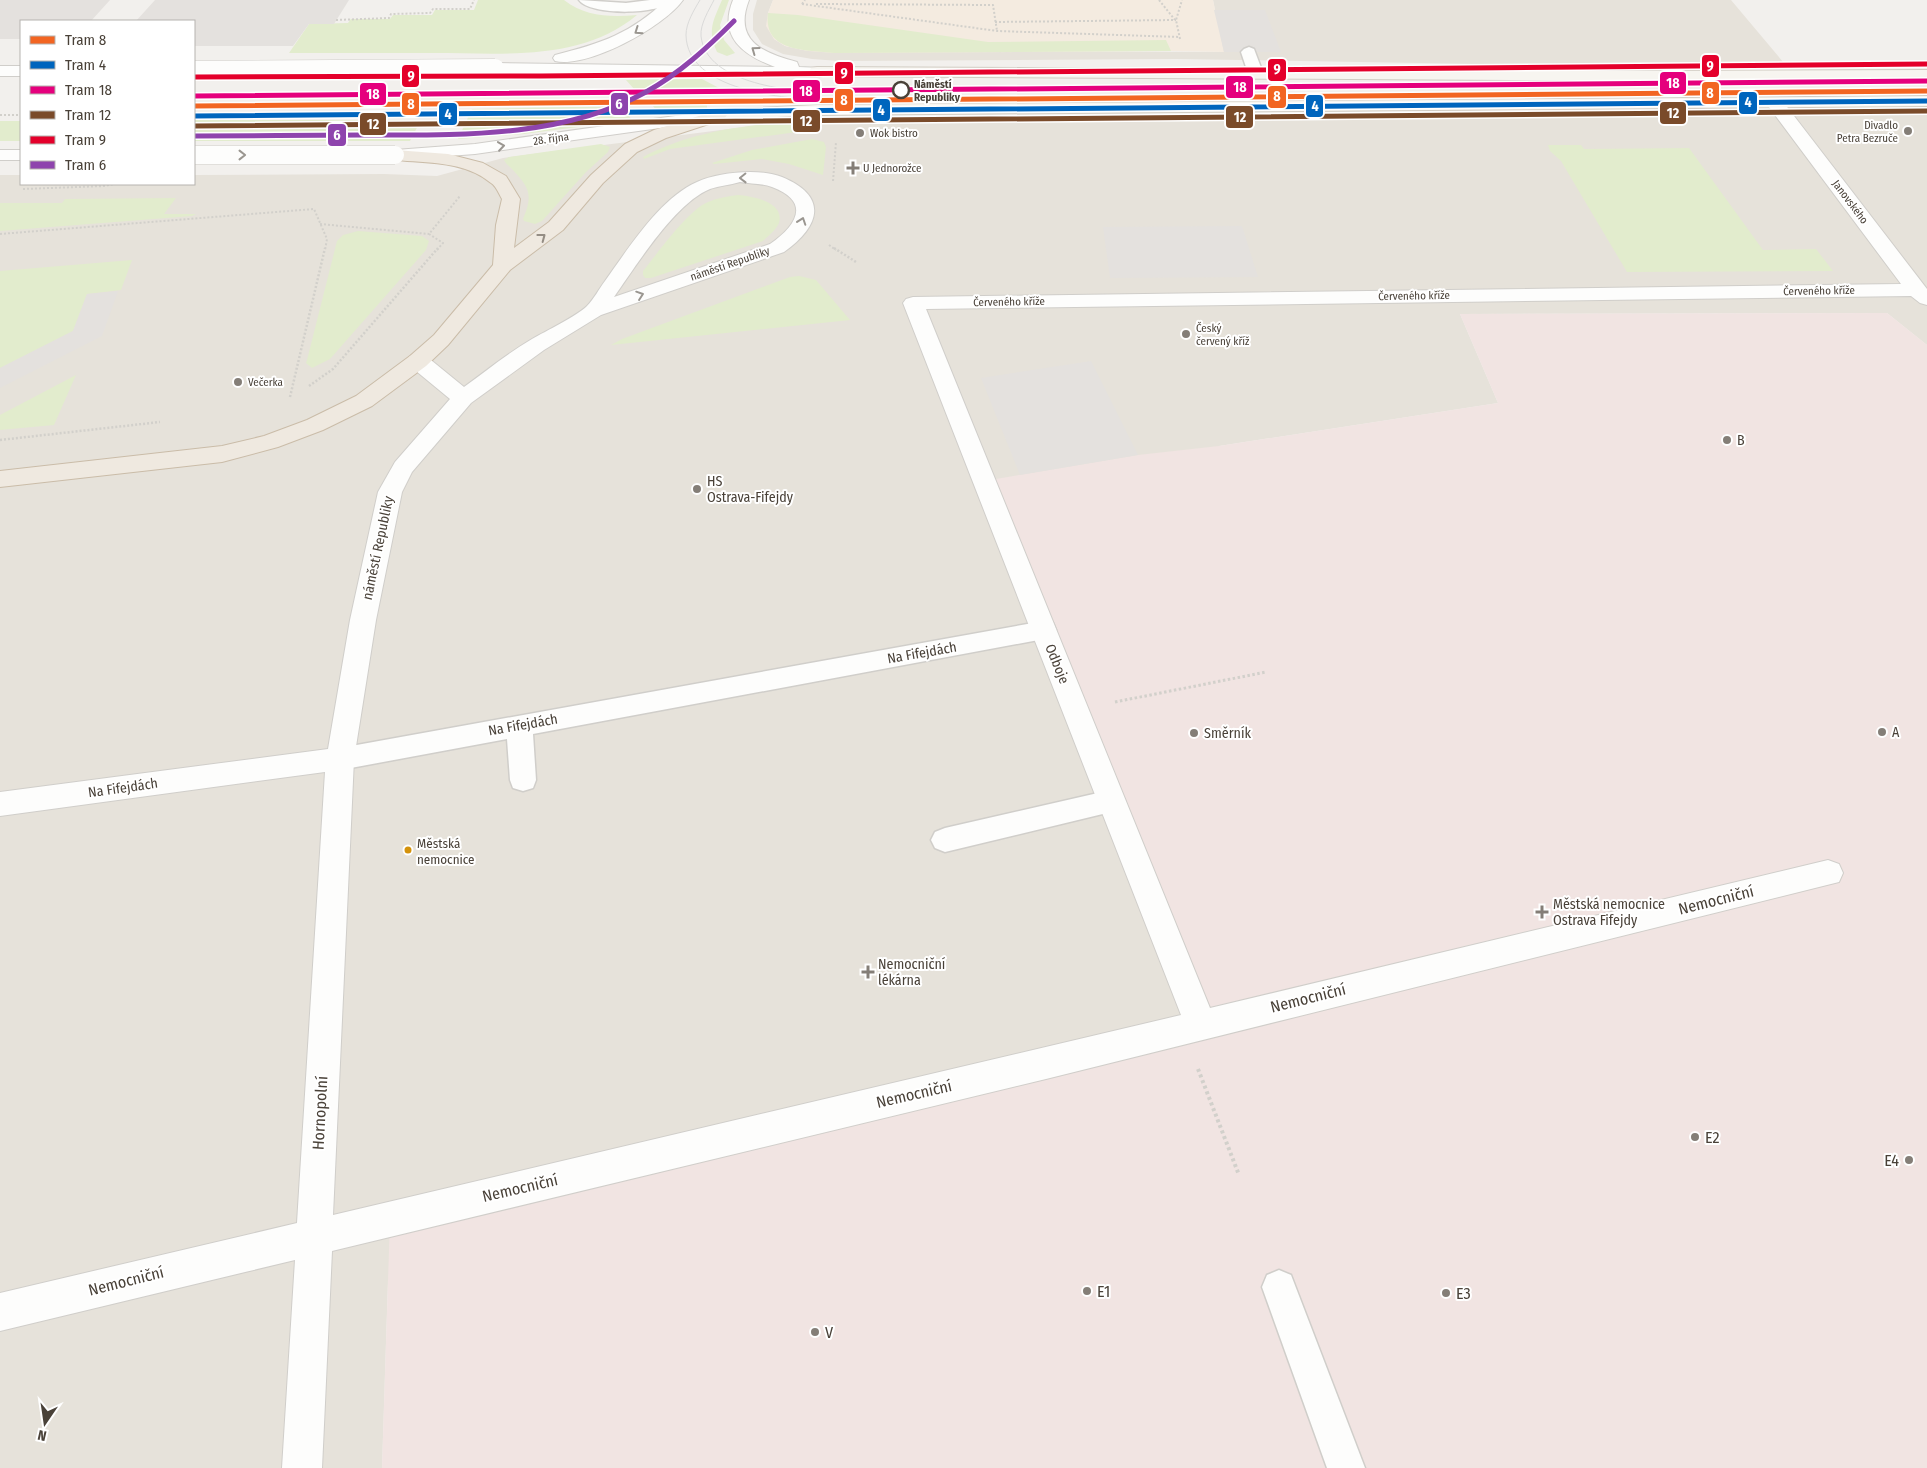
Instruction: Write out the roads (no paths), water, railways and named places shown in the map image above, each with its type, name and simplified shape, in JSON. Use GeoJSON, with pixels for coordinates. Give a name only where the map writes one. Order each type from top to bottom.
{"type":"FeatureCollection","features":[{"type":"Feature","properties":{"kind":"highway"},"geometry":{"type":"LineString","coordinates":[[0,479],[222,454],[270,442],[315,425],[364,401],[418,361],[441,340],[503,266],[556,226],[597,179],[631,148],[660,134],[718,115]]}},
{"type":"Feature","properties":{"kind":"highway"},"geometry":{"type":"LineString","coordinates":[[395,155],[450,155],[500,180],[511,199],[506,225],[503,266]]}},
{"type":"Feature","properties":{"kind":"main road"},"geometry":{"type":"LineString","coordinates":[[817,72],[1538,76],[1927,75]]}},
{"type":"Feature","properties":{"kind":"main road","name":"28. října"},"geometry":{"type":"LineString","coordinates":[[718,115],[817,110],[1927,101]]}},
{"type":"Feature","properties":{"kind":"street"},"geometry":{"type":"LineString","coordinates":[[495,68],[578,56],[606,48],[627,38],[658,17],[675,0]]}},
{"type":"Feature","properties":{"kind":"street"},"geometry":{"type":"LineString","coordinates":[[741,0],[736,21],[737,30],[749,46],[767,58],[817,72]]}},
{"type":"Feature","properties":{"kind":"street"},"geometry":{"type":"LineString","coordinates":[[195,70],[495,68],[817,72]]}},
{"type":"Feature","properties":{"kind":"street"},"geometry":{"type":"LineString","coordinates":[[0,71],[20,70]]}},
{"type":"Feature","properties":{"kind":"street","name":"Janovského"},"geometry":{"type":"LineString","coordinates":[[1775,103],[1921,294]]}},
{"type":"Feature","properties":{"kind":"street","name":"28. října"},"geometry":{"type":"LineString","coordinates":[[450,155],[718,115]]}},
{"type":"Feature","properties":{"kind":"street"},"geometry":{"type":"LineString","coordinates":[[0,154],[20,154]]}},
{"type":"Feature","properties":{"kind":"street"},"geometry":{"type":"LineString","coordinates":[[195,155],[395,155]]}},
{"type":"Feature","properties":{"kind":"street","name":"náměstí Republiky"},"geometry":{"type":"LineString","coordinates":[[340,759],[363,620],[390,492],[403,468],[463,398],[537,345],[594,311],[777,248],[791,238],[801,227],[806,215],[804,204],[799,196],[790,189],[775,182],[740,177],[704,185],[687,195],[650,232],[594,311]]}},
{"type":"Feature","properties":{"kind":"street","name":"Červeného kříže"},"geometry":{"type":"LineString","coordinates":[[913,303],[1921,294]]}},
{"type":"Feature","properties":{"kind":"street","name":"Odboje"},"geometry":{"type":"LineString","coordinates":[[913,303],[1112,801],[1192,1026]]}},
{"type":"Feature","properties":{"kind":"street"},"geometry":{"type":"LineString","coordinates":[[418,361],[463,398]]}},
{"type":"Feature","properties":{"kind":"street","name":"Na Fifejdách"},"geometry":{"type":"LineString","coordinates":[[0,804],[340,759]]}},
{"type":"Feature","properties":{"kind":"street","name":"Hornopolní"},"geometry":{"type":"LineString","coordinates":[[302,1468],[340,759]]}},
{"type":"Feature","properties":{"kind":"street","name":"Nemocniční"},"geometry":{"type":"LineString","coordinates":[[0,1312],[1828,873]]}},
{"type":"Feature","properties":{"kind":"lane"},"geometry":{"type":"LineString","coordinates":[[586,0],[605,6],[626,8],[648,6],[666,0]]}},
{"type":"Feature","properties":{"kind":"lane"},"geometry":{"type":"LineString","coordinates":[[1249,52],[1255,73]]}},
{"type":"Feature","properties":{"kind":"lane","name":"Na Fifejdách"},"geometry":{"type":"LineString","coordinates":[[340,759],[1044,630]]}},
{"type":"Feature","properties":{"kind":"lane"},"geometry":{"type":"LineString","coordinates":[[519,726],[523,780]]}},
{"type":"Feature","properties":{"kind":"lane"},"geometry":{"type":"LineString","coordinates":[[945,840],[1112,801]]}},
{"type":"Feature","properties":{"kind":"lane"},"geometry":{"type":"LineString","coordinates":[[1279,1287],[1346,1468]]}},
{"type":"Feature","properties":{"kind":"tram line"},"geometry":{"type":"LineString","coordinates":[[700,0],[689,21],[686,35],[691,54],[703,69],[720,80],[764,94],[826,100]]}},
{"type":"Feature","properties":{"kind":"tram line"},"geometry":{"type":"LineString","coordinates":[[714,0],[703,22],[701,36],[707,52],[718,65],[735,75],[754,82],[797,91],[832,93]]}},
{"type":"Feature","properties":{"kind":"tram line","name":"6"},"geometry":{"type":"LineString","coordinates":[[195,136],[463,133],[501,131],[575,119],[611,108],[645,92],[678,72],[707,48],[734,21]]}},
{"type":"Feature","properties":{"kind":"tram line","name":"9"},"geometry":{"type":"LineString","coordinates":[[195,77],[541,76],[1927,64]]}},
{"type":"Feature","properties":{"kind":"tram line","name":"18"},"geometry":{"type":"LineString","coordinates":[[195,96],[1927,81]]}},
{"type":"Feature","properties":{"kind":"tram line","name":"8"},"geometry":{"type":"LineString","coordinates":[[195,106],[1927,91]]}},
{"type":"Feature","properties":{"kind":"tram line","name":"4"},"geometry":{"type":"LineString","coordinates":[[195,116],[1927,101]]}},
{"type":"Feature","properties":{"kind":"tram line","name":"12"},"geometry":{"type":"LineString","coordinates":[[195,126],[1927,111]]}},
{"type":"Feature","properties":{"kind":"place","name":"Náměstí Republiky"},"geometry":{"type":"Point","coordinates":[901,90]}},
{"type":"Feature","properties":{"kind":"place","name":"Divadlo Petra Bezruče"},"geometry":{"type":"Point","coordinates":[1908,131]}},
{"type":"Feature","properties":{"kind":"place","name":"Wok bistro"},"geometry":{"type":"Point","coordinates":[860,133]}},
{"type":"Feature","properties":{"kind":"place","name":"U Jednorožce"},"geometry":{"type":"Point","coordinates":[853,168]}},
{"type":"Feature","properties":{"kind":"place","name":"Český červený kříž"},"geometry":{"type":"Point","coordinates":[1186,334]}},
{"type":"Feature","properties":{"kind":"place","name":"Večerka"},"geometry":{"type":"Point","coordinates":[238,382]}},
{"type":"Feature","properties":{"kind":"place","name":"B"},"geometry":{"type":"Point","coordinates":[1727,440]}},
{"type":"Feature","properties":{"kind":"place","name":"HS Ostrava-Fifejdy"},"geometry":{"type":"Point","coordinates":[697,489]}},
{"type":"Feature","properties":{"kind":"place","name":"A"},"geometry":{"type":"Point","coordinates":[1882,732]}},
{"type":"Feature","properties":{"kind":"place","name":"Směrník"},"geometry":{"type":"Point","coordinates":[1194,733]}},
{"type":"Feature","properties":{"kind":"place","name":"Městská nemocnice"},"geometry":{"type":"Point","coordinates":[408,850]}},
{"type":"Feature","properties":{"kind":"place","name":"Městská nemocnice Ostrava Fifejdy"},"geometry":{"type":"Point","coordinates":[1542,912]}},
{"type":"Feature","properties":{"kind":"place","name":"Nemocniční lékárna"},"geometry":{"type":"Point","coordinates":[868,972]}},
{"type":"Feature","properties":{"kind":"place","name":"E2"},"geometry":{"type":"Point","coordinates":[1695,1137]}},
{"type":"Feature","properties":{"kind":"place","name":"E4"},"geometry":{"type":"Point","coordinates":[1909,1160]}},
{"type":"Feature","properties":{"kind":"place","name":"E1"},"geometry":{"type":"Point","coordinates":[1087,1291]}},
{"type":"Feature","properties":{"kind":"place","name":"E3"},"geometry":{"type":"Point","coordinates":[1446,1293]}},
{"type":"Feature","properties":{"kind":"place","name":"V"},"geometry":{"type":"Point","coordinates":[815,1332]}}]}
